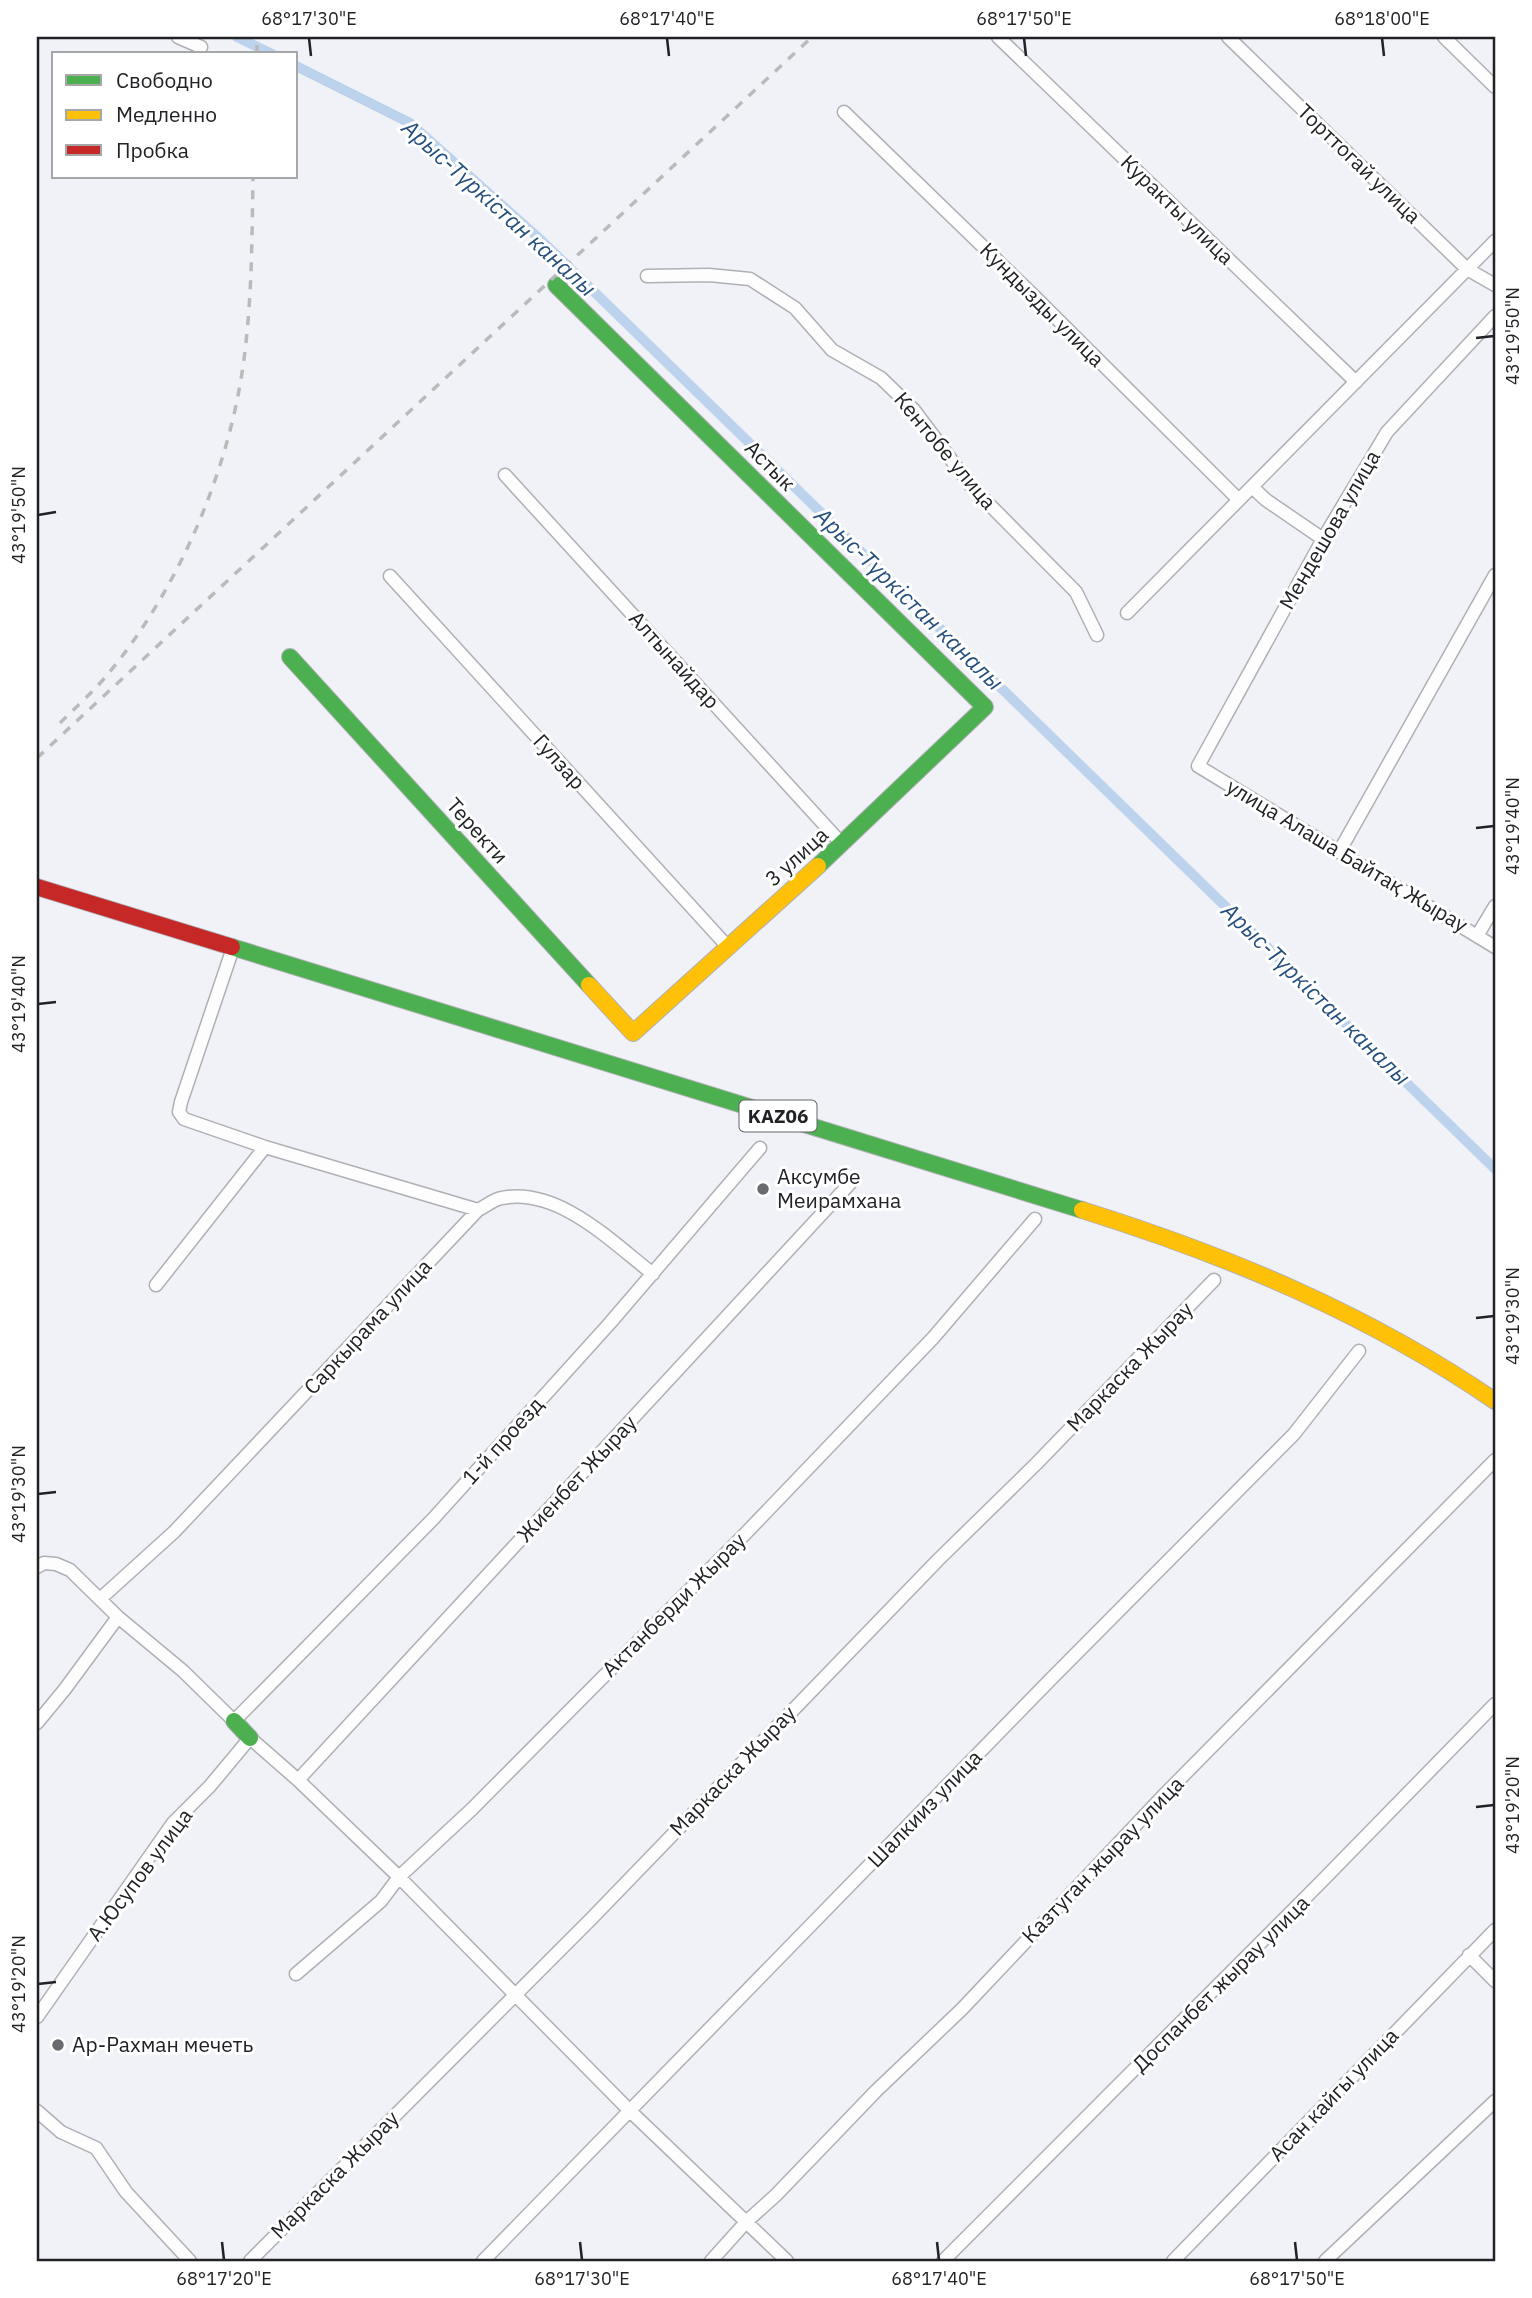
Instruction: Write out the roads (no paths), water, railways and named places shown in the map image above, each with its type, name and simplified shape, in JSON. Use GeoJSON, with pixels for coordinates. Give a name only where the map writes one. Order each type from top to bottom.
{"type":"FeatureCollection","features":[{"type":"Feature","properties":{"kind":"main road","name":"Астык"},"geometry":{"type":"LineString","coordinates":[[556,285],[985,707]]}},
{"type":"Feature","properties":{"kind":"main road","name":"Теректи"},"geometry":{"type":"LineString","coordinates":[[290,657],[633,1033]]}},
{"type":"Feature","properties":{"kind":"main road","name":"3 улица"},"geometry":{"type":"LineString","coordinates":[[633,1033],[842,844],[985,707]]}},
{"type":"Feature","properties":{"kind":"main road","name":"KАZ06"},"geometry":{"type":"LineString","coordinates":[[37,873],[1135,1212],[1246,1251],[1307,1278]]}},
{"type":"Feature","properties":{"kind":"main road","name":"KАZ06"},"geometry":{"type":"LineString","coordinates":[[37,887],[1156,1233],[1241,1264],[1313,1295],[1458,1374],[1495,1401]]}},
{"type":"Feature","properties":{"kind":"main road"},"geometry":{"type":"LineString","coordinates":[[1330,1289],[1465,1362],[1495,1384]]}},
{"type":"Feature","properties":{"kind":"main road"},"geometry":{"type":"LineString","coordinates":[[234,1721],[250,1738]]}},
{"type":"Feature","properties":{"kind":"street"},"geometry":{"type":"LineString","coordinates":[[178,37],[201,47]]}},
{"type":"Feature","properties":{"kind":"street","name":"Куракты улица"},"geometry":{"type":"LineString","coordinates":[[998,37],[1356,382]]}},
{"type":"Feature","properties":{"kind":"street","name":"Торттогай улица"},"geometry":{"type":"LineString","coordinates":[[1228,37],[1467,269],[1495,285]]}},
{"type":"Feature","properties":{"kind":"street"},"geometry":{"type":"LineString","coordinates":[[1444,37],[1495,87]]}},
{"type":"Feature","properties":{"kind":"street","name":"Кундызды улица"},"geometry":{"type":"LineString","coordinates":[[844,112],[1239,500]]}},
{"type":"Feature","properties":{"kind":"street"},"geometry":{"type":"LineString","coordinates":[[1127,613],[1495,241]]}},
{"type":"Feature","properties":{"kind":"street","name":"Кентобе улица"},"geometry":{"type":"LineString","coordinates":[[647,276],[709,275],[750,279],[795,308],[832,350],[881,378],[914,410],[971,486],[1076,592],[1097,635]]}},
{"type":"Feature","properties":{"kind":"street","name":"Мендешова улица"},"geometry":{"type":"LineString","coordinates":[[1198,766],[1323,539],[1387,432],[1495,316]]}},
{"type":"Feature","properties":{"kind":"street","name":"Алтынайдар"},"geometry":{"type":"LineString","coordinates":[[505,475],[842,844]]}},
{"type":"Feature","properties":{"kind":"street"},"geometry":{"type":"LineString","coordinates":[[1252,487],[1323,539]]}},
{"type":"Feature","properties":{"kind":"street"},"geometry":{"type":"LineString","coordinates":[[1339,852],[1495,575]]}},
{"type":"Feature","properties":{"kind":"street","name":"Гулзар"},"geometry":{"type":"LineString","coordinates":[[390,576],[729,947]]}},
{"type":"Feature","properties":{"kind":"street","name":"улица Алаша Байтақ Жырау"},"geometry":{"type":"LineString","coordinates":[[1198,766],[1495,947]]}},
{"type":"Feature","properties":{"kind":"street"},"geometry":{"type":"LineString","coordinates":[[1478,936],[1495,906]]}},
{"type":"Feature","properties":{"kind":"street"},"geometry":{"type":"LineString","coordinates":[[233,948],[179,1112],[184,1119],[265,1147],[478,1210],[499,1198],[515,1197],[534,1199],[570,1210],[653,1274]]}},
{"type":"Feature","properties":{"kind":"street"},"geometry":{"type":"LineString","coordinates":[[156,1285],[265,1147]]}},
{"type":"Feature","properties":{"kind":"street","name":"1-й проезд"},"geometry":{"type":"LineString","coordinates":[[234,1721],[433,1520],[653,1274],[760,1148]]}},
{"type":"Feature","properties":{"kind":"street","name":"Жиенбет Жырау"},"geometry":{"type":"LineString","coordinates":[[299,1780],[855,1178]]}},
{"type":"Feature","properties":{"kind":"street","name":"Саркырама улица"},"geometry":{"type":"LineString","coordinates":[[100,1599],[174,1532],[478,1210]]}},
{"type":"Feature","properties":{"kind":"street","name":"Актанберди Жырау"},"geometry":{"type":"LineString","coordinates":[[296,1974],[381,1901],[399,1877],[472,1809],[744,1535],[933,1338],[1035,1219]]}},
{"type":"Feature","properties":{"kind":"street","name":"Маркаска Жырау"},"geometry":{"type":"LineString","coordinates":[[250,2261],[938,1560],[1037,1464],[1214,1280]]}},
{"type":"Feature","properties":{"kind":"street","name":"Шалкииз улица"},"geometry":{"type":"LineString","coordinates":[[483,2261],[1294,1434],[1359,1351]]}},
{"type":"Feature","properties":{"kind":"street","name":"Казтуган жырау улица"},"geometry":{"type":"LineString","coordinates":[[711,2261],[876,2091],[962,2009],[1165,1794],[1495,1460]]}},
{"type":"Feature","properties":{"kind":"street"},"geometry":{"type":"LineString","coordinates":[[37,1567],[44,1563],[56,1564],[70,1570],[118,1617],[183,1671],[234,1721]]}},
{"type":"Feature","properties":{"kind":"street"},"geometry":{"type":"LineString","coordinates":[[37,1723],[118,1617]]}},
{"type":"Feature","properties":{"kind":"street","name":"Доспанбет жырау улица"},"geometry":{"type":"LineString","coordinates":[[943,2261],[1495,1704]]}},
{"type":"Feature","properties":{"kind":"street"},"geometry":{"type":"LineString","coordinates":[[250,1738],[299,1780],[399,1877],[629,2110],[787,2261]]}},
{"type":"Feature","properties":{"kind":"street","name":"А.Юсупов улица"},"geometry":{"type":"LineString","coordinates":[[37,2017],[173,1823],[210,1786],[250,1738]]}},
{"type":"Feature","properties":{"kind":"street","name":"Асан кайгы улица"},"geometry":{"type":"LineString","coordinates":[[1173,2261],[1495,1930]]}},
{"type":"Feature","properties":{"kind":"street"},"geometry":{"type":"LineString","coordinates":[[1469,1955],[1495,1981]]}},
{"type":"Feature","properties":{"kind":"street"},"geometry":{"type":"LineString","coordinates":[[1325,2261],[1495,2101]]}},
{"type":"Feature","properties":{"kind":"street"},"geometry":{"type":"LineString","coordinates":[[37,2112],[61,2132],[96,2148],[126,2192],[190,2261]]}},
{"type":"Feature","properties":{"kind":"waterway","name":"Арыс-Түркістан каналы"},"geometry":{"type":"LineString","coordinates":[[237,37],[268,52]]}},
{"type":"Feature","properties":{"kind":"waterway","name":"Арыс-Түркістан каналы"},"geometry":{"type":"LineString","coordinates":[[298,67],[410,123],[542,241],[1495,1169]]}},
{"type":"Feature","properties":{"kind":"railway"},"geometry":{"type":"LineString","coordinates":[[257,37],[257,52]]}},
{"type":"Feature","properties":{"kind":"railway"},"geometry":{"type":"LineString","coordinates":[[37,758],[812,37]]}},
{"type":"Feature","properties":{"kind":"railway"},"geometry":{"type":"LineString","coordinates":[[60,723],[108,674],[158,602],[180,563],[215,480],[228,437],[245,351],[253,178]]}},
{"type":"Feature","properties":{"kind":"place","name":"Аксумбе Меирамхана"},"geometry":{"type":"Point","coordinates":[763,1189]}},
{"type":"Feature","properties":{"kind":"place","name":"Ар-Рахман мечеть"},"geometry":{"type":"Point","coordinates":[58,2045]}}]}
